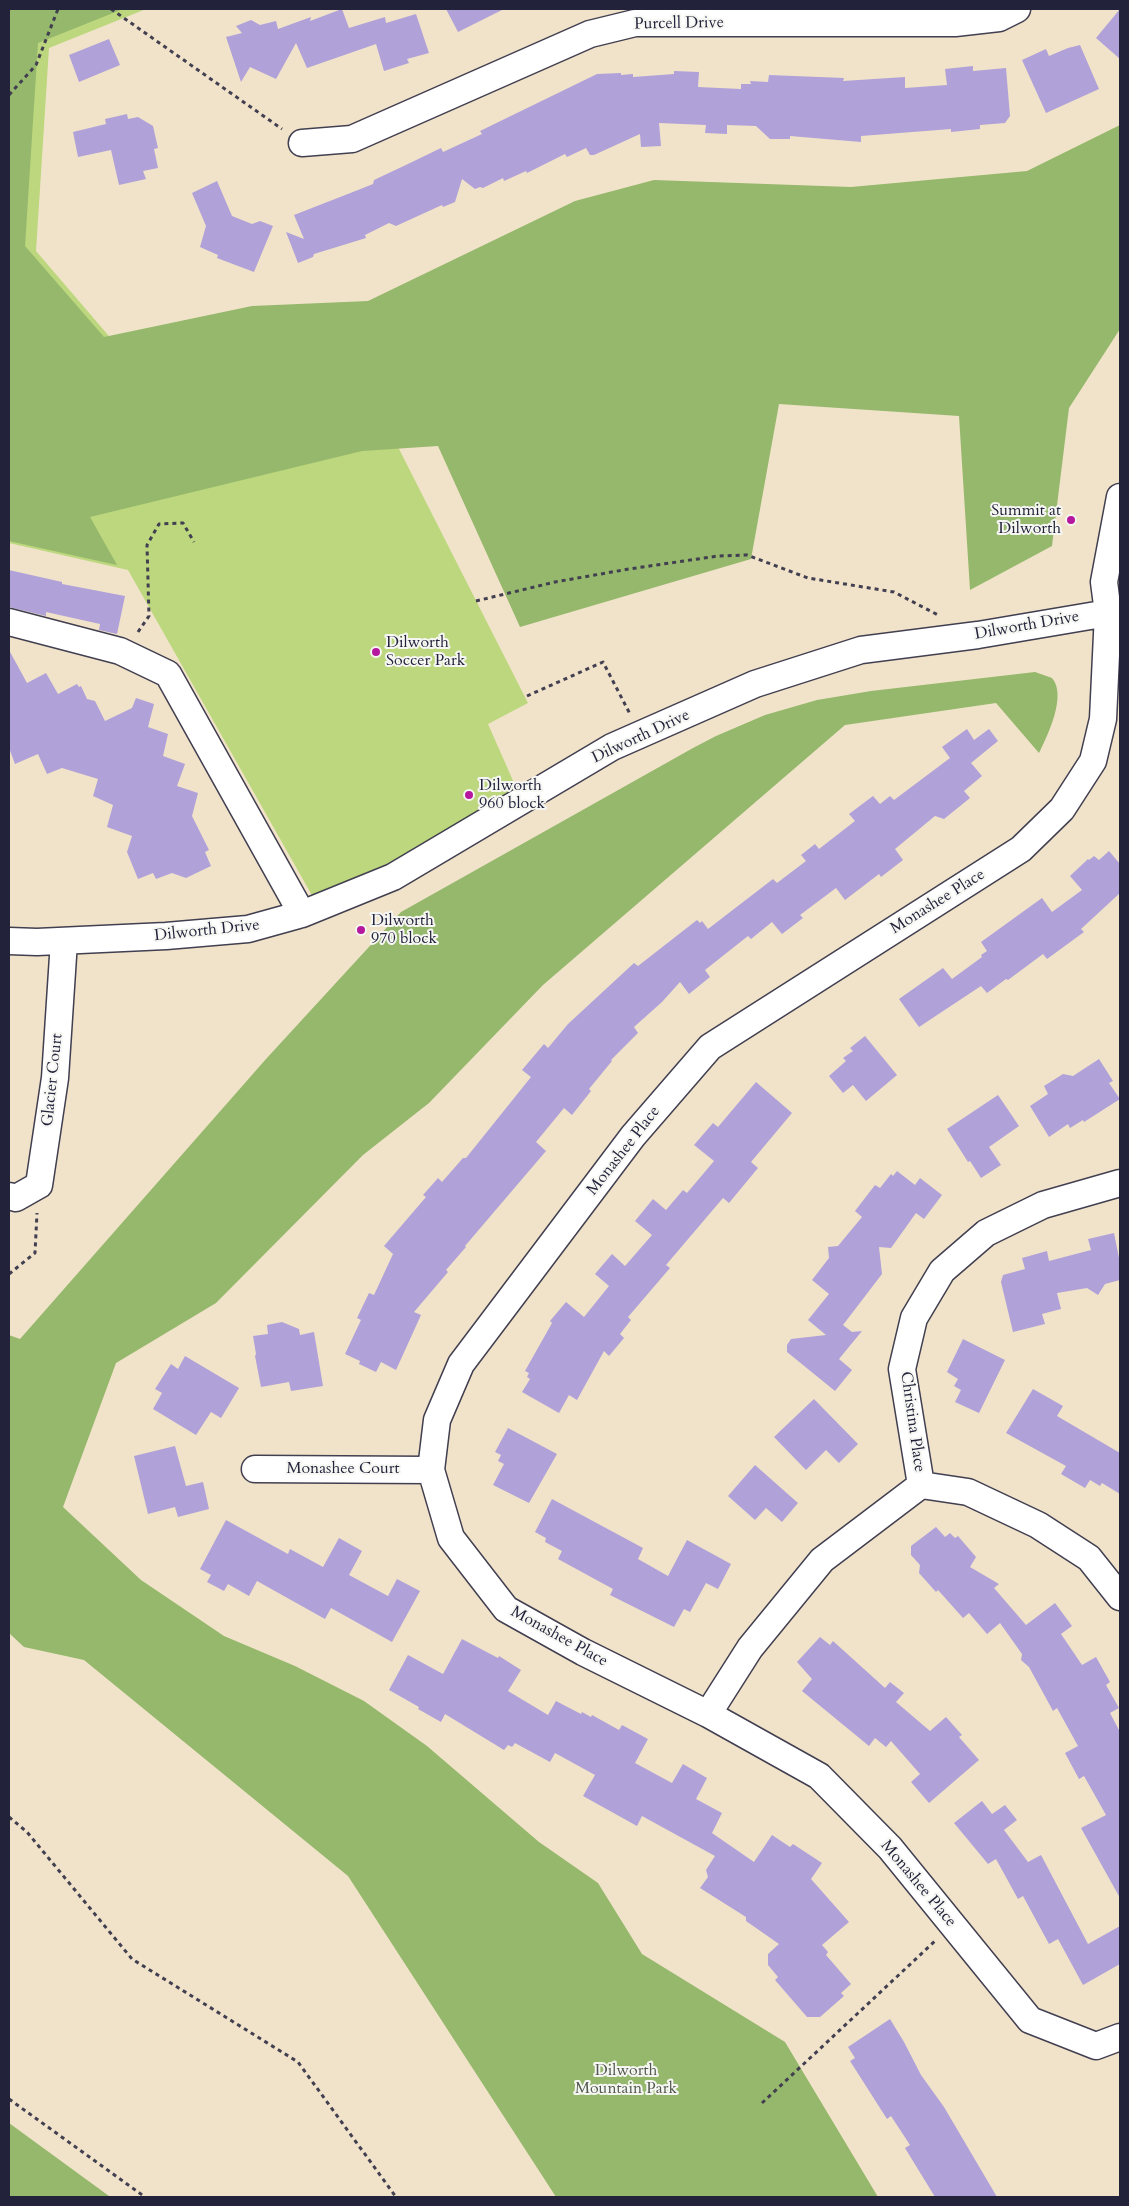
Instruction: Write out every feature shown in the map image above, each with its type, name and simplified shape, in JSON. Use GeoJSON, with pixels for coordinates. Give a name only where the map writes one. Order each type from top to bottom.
{"type":"FeatureCollection","features":[{"type":"Feature","properties":{"kind":"street","name":"Purcell Drive"},"geometry":{"type":"LineString","coordinates":[[302,143],[352,139],[590,34],[635,23],[955,23],[999,18],[1017,9]]}},
{"type":"Feature","properties":{"kind":"street","name":"Monashee Place"},"geometry":{"type":"LineString","coordinates":[[1120,497],[1104,582],[1114,613],[1104,719],[1093,762],[1062,809],[1021,849],[710,1047],[633,1136],[461,1364],[437,1420],[431,1470],[451,1538],[506,1609],[583,1652],[708,1714],[819,1776],[890,1848],[1030,2020],[1096,2046],[1120,2037]]}},
{"type":"Feature","properties":{"kind":"street","name":"Dilworth Drive"},"geometry":{"type":"LineString","coordinates":[[9,941],[64,941],[166,936],[248,929],[302,914],[393,877],[612,747],[641,736],[754,684],[861,650],[978,635],[1114,613]]}},
{"type":"Feature","properties":{"kind":"street"},"geometry":{"type":"LineString","coordinates":[[9,622],[120,651],[168,674],[302,914]]}},
{"type":"Feature","properties":{"kind":"street","name":"Glacier Court"},"geometry":{"type":"LineString","coordinates":[[39,1185],[55,1078],[64,941]]}},
{"type":"Feature","properties":{"kind":"street","name":"Christina Place"},"geometry":{"type":"LineString","coordinates":[[921,1485],[902,1369],[914,1318],[942,1271],[986,1233],[1043,1205],[1120,1184]]}},
{"type":"Feature","properties":{"kind":"street"},"geometry":{"type":"LineString","coordinates":[[9,1196],[16,1198],[39,1185]]}},
{"type":"Feature","properties":{"kind":"street","name":"Monashee Court"},"geometry":{"type":"LineString","coordinates":[[254,1469],[431,1470]]}},
{"type":"Feature","properties":{"kind":"street"},"geometry":{"type":"LineString","coordinates":[[708,1714],[750,1648],[822,1560],[921,1485],[968,1492],[1038,1525],[1089,1558],[1120,1596]]}},
{"type":"Feature","properties":{"kind":"path"},"geometry":{"type":"LineString","coordinates":[[9,95],[36,65],[58,9]]}},
{"type":"Feature","properties":{"kind":"path"},"geometry":{"type":"LineString","coordinates":[[111,9],[302,143]]}},
{"type":"Feature","properties":{"kind":"path"},"geometry":{"type":"LineString","coordinates":[[120,651],[140,630],[149,616],[147,545],[159,524],[183,523],[194,542]]}},
{"type":"Feature","properties":{"kind":"path"},"geometry":{"type":"LineString","coordinates":[[476,601],[555,582],[629,569],[718,556],[747,555],[808,578],[894,592],[944,618]]}},
{"type":"Feature","properties":{"kind":"path"},"geometry":{"type":"LineString","coordinates":[[527,696],[603,662],[641,736]]}},
{"type":"Feature","properties":{"kind":"path"},"geometry":{"type":"LineString","coordinates":[[9,1274],[34,1253],[39,1185]]}},
{"type":"Feature","properties":{"kind":"path"},"geometry":{"type":"LineString","coordinates":[[9,1817],[27,1832],[132,1959],[298,2062],[396,2197]]}},
{"type":"Feature","properties":{"kind":"path"},"geometry":{"type":"LineString","coordinates":[[762,2103],[952,1924]]}},
{"type":"Feature","properties":{"kind":"path"},"geometry":{"type":"LineString","coordinates":[[9,2099],[145,2197]]}},
{"type":"Feature","properties":{"kind":"green space"},"geometry":{"type":"Polygon","coordinates":[[[9,9],[146,9],[49,48],[36,251],[114,342],[398,447],[528,703],[488,724],[522,801],[318,906],[128,570],[9,543],[9,9]]]}},
{"type":"Feature","properties":{"kind":"green space"},"geometry":{"type":"Polygon","coordinates":[[[9,9],[123,9],[38,43],[25,246],[104,337],[252,306],[368,301],[575,201],[654,180],[851,187],[1027,171],[1120,125],[1120,329],[1069,408],[1052,546],[970,590],[959,416],[779,404],[751,559],[520,627],[438,446],[362,451],[90,517],[117,565],[9,541],[9,9]]]}},
{"type":"Feature","properties":{"kind":"green space","name":"Dilworth Mountain Park"},"geometry":{"type":"Polygon","coordinates":[[[1035,672],[1052,678],[1058,694],[1054,715],[1039,753],[996,703],[845,725],[543,985],[429,1103],[363,1155],[216,1303],[116,1363],[63,1507],[141,1580],[224,1636],[295,1666],[364,1701],[427,1746],[539,1842],[598,1883],[642,1954],[785,2042],[878,2197],[556,2197],[348,1876],[84,1660],[24,1647],[9,1633],[9,1335],[20,1339],[266,1059],[401,912],[693,748],[765,715],[817,700],[871,691],[1035,672]]]}},
{"type":"Feature","properties":{"kind":"green space"},"geometry":{"type":"Polygon","coordinates":[[[9,2123],[109,2196],[9,2197],[9,2123]]]}},
{"type":"Feature","properties":{"kind":"building"},"geometry":{"type":"Polygon","coordinates":[[[342,9],[349,28],[385,17],[386,23],[416,14],[429,53],[407,59],[409,63],[384,71],[376,44],[307,68],[296,43],[276,79],[250,67],[241,82],[226,37],[242,33],[236,26],[251,20],[260,25],[276,21],[278,29],[311,17],[310,21],[342,9]]]}},
{"type":"Feature","properties":{"kind":"building"},"geometry":{"type":"Polygon","coordinates":[[[446,9],[504,9],[458,32],[446,9]]]}},
{"type":"Feature","properties":{"kind":"building"},"geometry":{"type":"Polygon","coordinates":[[[1120,9],[1120,59],[1096,38],[1120,9]]]}},
{"type":"Feature","properties":{"kind":"building"},"geometry":{"type":"Polygon","coordinates":[[[109,39],[120,65],[79,82],[69,55],[109,39]]]}},
{"type":"Feature","properties":{"kind":"building"},"geometry":{"type":"Polygon","coordinates":[[[1080,45],[1099,89],[1046,113],[1022,60],[1046,49],[1049,56],[1080,45]]]}},
{"type":"Feature","properties":{"kind":"building"},"geometry":{"type":"Polygon","coordinates":[[[973,66],[973,71],[1006,68],[1010,116],[1005,123],[980,125],[980,129],[951,132],[951,129],[861,136],[861,142],[790,136],[790,139],[770,139],[756,126],[727,125],[727,134],[705,133],[706,125],[659,123],[661,146],[641,147],[640,134],[594,155],[590,155],[586,148],[567,157],[565,154],[527,173],[526,171],[504,181],[503,178],[483,188],[475,189],[462,179],[455,202],[443,207],[442,205],[396,226],[389,223],[365,235],[366,238],[314,254],[313,257],[298,263],[286,232],[304,239],[294,215],[373,184],[374,180],[441,148],[443,152],[482,134],[480,131],[597,74],[633,74],[633,77],[674,74],[674,71],[699,72],[698,87],[741,89],[741,84],[751,84],[750,81],[768,82],[769,75],[844,78],[843,81],[905,77],[905,88],[947,85],[945,69],[973,66]]]}},
{"type":"Feature","properties":{"kind":"building"},"geometry":{"type":"Polygon","coordinates":[[[127,114],[128,119],[138,117],[153,126],[158,148],[154,149],[158,168],[143,171],[146,179],[119,185],[111,150],[78,157],[73,132],[106,124],[105,119],[127,114]]]}},
{"type":"Feature","properties":{"kind":"building"},"geometry":{"type":"Polygon","coordinates":[[[217,181],[232,216],[252,224],[260,221],[273,226],[254,272],[217,258],[218,255],[200,247],[206,226],[192,193],[217,181]]]}},
{"type":"Feature","properties":{"kind":"building"},"geometry":{"type":"Polygon","coordinates":[[[9,570],[62,582],[62,584],[125,596],[117,634],[99,630],[100,624],[46,612],[46,616],[9,607],[9,570]]]}},
{"type":"Feature","properties":{"kind":"building"},"geometry":{"type":"Polygon","coordinates":[[[9,650],[27,683],[46,673],[58,694],[77,684],[79,687],[81,686],[87,699],[95,701],[105,721],[132,708],[136,698],[154,704],[148,727],[168,734],[163,756],[185,764],[177,786],[198,793],[192,816],[209,850],[205,852],[211,866],[186,878],[172,873],[156,879],[153,873],[138,879],[127,852],[132,836],[107,827],[113,805],[93,796],[98,779],[62,768],[47,774],[38,754],[15,764],[9,748],[9,650]]]}},
{"type":"Feature","properties":{"kind":"building"},"geometry":{"type":"Polygon","coordinates":[[[967,729],[974,740],[989,729],[998,741],[971,763],[982,776],[964,791],[970,798],[944,819],[935,816],[895,849],[903,860],[881,877],[879,874],[845,900],[836,888],[800,915],[803,918],[782,934],[772,922],[751,939],[748,936],[705,970],[710,977],[689,994],[680,982],[662,1002],[634,1027],[638,1033],[611,1060],[589,1089],[591,1091],[572,1115],[564,1108],[536,1142],[546,1151],[465,1246],[446,1270],[448,1272],[414,1312],[421,1315],[396,1370],[381,1362],[376,1372],[359,1364],[360,1361],[345,1354],[361,1320],[357,1318],[369,1293],[374,1295],[393,1254],[384,1246],[426,1197],[423,1195],[438,1178],[442,1182],[463,1158],[466,1158],[531,1077],[522,1070],[544,1044],[548,1048],[568,1024],[634,963],[638,966],[697,920],[700,923],[702,921],[708,929],[773,879],[777,883],[806,861],[801,855],[815,844],[819,849],[855,821],[849,814],[873,796],[880,804],[890,796],[894,800],[950,758],[942,747],[967,729]]]}},
{"type":"Feature","properties":{"kind":"building"},"geometry":{"type":"Polygon","coordinates":[[[1109,851],[1120,864],[1120,893],[1081,929],[1084,932],[1047,959],[1043,954],[987,993],[981,986],[919,1027],[899,999],[943,968],[952,979],[982,957],[981,955],[987,951],[981,942],[1042,898],[1052,912],[1082,890],[1070,876],[1088,859],[1094,856],[1099,860],[1109,851]]]}},
{"type":"Feature","properties":{"kind":"building"},"geometry":{"type":"Polygon","coordinates":[[[865,1036],[897,1075],[866,1101],[853,1085],[843,1093],[829,1076],[846,1061],[843,1058],[853,1051],[850,1048],[865,1036]]]}},
{"type":"Feature","properties":{"kind":"building"},"geometry":{"type":"Polygon","coordinates":[[[1099,1059],[1113,1081],[1109,1083],[1120,1099],[1084,1122],[1083,1120],[1070,1128],[1068,1124],[1049,1137],[1030,1106],[1048,1094],[1044,1086],[1063,1074],[1073,1076],[1099,1059]]]}},
{"type":"Feature","properties":{"kind":"building"},"geometry":{"type":"Polygon","coordinates":[[[756,1082],[792,1113],[751,1162],[758,1168],[729,1203],[723,1198],[666,1265],[670,1268],[628,1317],[631,1320],[620,1334],[624,1338],[609,1356],[604,1351],[577,1400],[569,1395],[559,1413],[522,1392],[530,1379],[527,1377],[529,1373],[525,1371],[552,1323],[550,1321],[566,1302],[584,1317],[609,1286],[595,1274],[612,1254],[625,1266],[652,1235],[635,1221],[653,1199],[666,1210],[683,1190],[687,1193],[714,1161],[694,1145],[713,1123],[718,1127],[756,1082]]]}},
{"type":"Feature","properties":{"kind":"building"},"geometry":{"type":"Polygon","coordinates":[[[998,1095],[1019,1126],[989,1147],[1001,1165],[981,1178],[970,1161],[968,1162],[947,1129],[998,1095]]]}},
{"type":"Feature","properties":{"kind":"building"},"geometry":{"type":"Polygon","coordinates":[[[897,1171],[915,1185],[920,1178],[942,1195],[924,1219],[916,1213],[891,1248],[879,1247],[882,1274],[843,1325],[852,1332],[862,1331],[839,1359],[852,1370],[835,1391],[787,1352],[787,1345],[791,1339],[826,1335],[808,1320],[829,1294],[812,1280],[829,1258],[828,1247],[838,1246],[862,1217],[855,1211],[875,1185],[880,1188],[891,1174],[893,1176],[897,1171]]]}},
{"type":"Feature","properties":{"kind":"building"},"geometry":{"type":"Polygon","coordinates":[[[1114,1233],[1120,1263],[1120,1280],[1105,1284],[1098,1295],[1087,1288],[1057,1293],[1061,1309],[1042,1314],[1045,1324],[1013,1332],[1001,1282],[1003,1275],[1025,1269],[1022,1258],[1047,1251],[1049,1261],[1091,1250],[1088,1239],[1114,1233]]]}},
{"type":"Feature","properties":{"kind":"building"},"geometry":{"type":"Polygon","coordinates":[[[282,1322],[299,1329],[300,1335],[314,1332],[323,1386],[291,1391],[289,1382],[261,1387],[253,1336],[268,1334],[267,1325],[282,1322]]]}},
{"type":"Feature","properties":{"kind":"building"},"geometry":{"type":"Polygon","coordinates":[[[963,1339],[1005,1360],[979,1413],[955,1402],[961,1390],[954,1386],[958,1379],[947,1372],[963,1339]]]}},
{"type":"Feature","properties":{"kind":"building"},"geometry":{"type":"Polygon","coordinates":[[[185,1356],[239,1388],[221,1418],[211,1412],[196,1435],[153,1409],[162,1393],[155,1389],[171,1364],[178,1369],[185,1356]]]}},
{"type":"Feature","properties":{"kind":"building"},"geometry":{"type":"Polygon","coordinates":[[[1033,1389],[1063,1406],[1057,1416],[1120,1453],[1120,1494],[1102,1483],[1100,1486],[1090,1480],[1085,1488],[1061,1474],[1066,1466],[1006,1433],[1033,1389]]]}},
{"type":"Feature","properties":{"kind":"building"},"geometry":{"type":"Polygon","coordinates":[[[814,1399],[858,1444],[839,1463],[826,1450],[806,1470],[774,1437],[814,1399]]]}},
{"type":"Feature","properties":{"kind":"building"},"geometry":{"type":"Polygon","coordinates":[[[508,1428],[557,1454],[529,1503],[493,1485],[504,1464],[498,1461],[501,1455],[495,1452],[508,1428]]]}},
{"type":"Feature","properties":{"kind":"building"},"geometry":{"type":"Polygon","coordinates":[[[175,1446],[186,1486],[203,1482],[209,1509],[178,1517],[175,1507],[148,1514],[134,1456],[175,1446]]]}},
{"type":"Feature","properties":{"kind":"building"},"geometry":{"type":"Polygon","coordinates":[[[755,1465],[798,1503],[782,1522],[766,1508],[755,1520],[728,1496],[755,1465]]]}},
{"type":"Feature","properties":{"kind":"building"},"geometry":{"type":"Polygon","coordinates":[[[552,1499],[643,1548],[638,1559],[668,1576],[687,1540],[731,1564],[718,1589],[706,1583],[690,1612],[684,1609],[674,1627],[610,1595],[613,1589],[558,1559],[562,1551],[545,1542],[546,1538],[535,1532],[552,1499]]]}},
{"type":"Feature","properties":{"kind":"building"},"geometry":{"type":"Polygon","coordinates":[[[226,1520],[288,1554],[290,1549],[323,1567],[339,1538],[362,1551],[349,1575],[388,1596],[397,1579],[420,1591],[392,1642],[331,1608],[325,1619],[257,1581],[249,1596],[228,1584],[224,1591],[207,1582],[211,1575],[200,1569],[226,1520]]]}},
{"type":"Feature","properties":{"kind":"building"},"geometry":{"type":"Polygon","coordinates":[[[936,1527],[945,1537],[950,1533],[955,1538],[958,1536],[976,1557],[970,1567],[999,1584],[994,1588],[1026,1625],[1055,1603],[1072,1626],[1061,1634],[1082,1665],[1096,1657],[1110,1682],[1106,1685],[1119,1708],[1110,1713],[1120,1732],[1120,1898],[1081,1828],[1106,1815],[1084,1776],[1079,1779],[1065,1753],[1078,1746],[1057,1708],[1053,1711],[1029,1667],[1021,1660],[1022,1654],[1000,1623],[987,1634],[969,1613],[963,1618],[938,1590],[936,1592],[919,1573],[920,1565],[911,1555],[911,1546],[936,1527]]]}},
{"type":"Feature","properties":{"kind":"building"},"geometry":{"type":"Polygon","coordinates":[[[820,1637],[830,1645],[833,1641],[885,1688],[890,1682],[904,1693],[896,1702],[930,1731],[946,1717],[962,1735],[959,1737],[979,1760],[929,1803],[911,1782],[920,1774],[891,1741],[886,1747],[875,1738],[869,1746],[802,1691],[812,1679],[797,1662],[820,1637]]]}},
{"type":"Feature","properties":{"kind":"building"},"geometry":{"type":"Polygon","coordinates":[[[462,1639],[498,1658],[499,1656],[521,1670],[508,1691],[548,1715],[556,1701],[581,1714],[582,1712],[591,1717],[592,1715],[619,1730],[622,1725],[648,1739],[635,1763],[672,1783],[683,1764],[707,1778],[696,1799],[722,1813],[712,1833],[754,1862],[772,1835],[790,1847],[793,1844],[822,1863],[811,1879],[849,1922],[822,1945],[828,1952],[826,1955],[851,1984],[841,1993],[844,1996],[820,2017],[807,2017],[775,1980],[778,1977],[768,1965],[768,1954],[779,1944],[746,1921],[746,1917],[700,1888],[708,1877],[706,1870],[715,1856],[642,1816],[637,1826],[583,1796],[595,1775],[555,1753],[550,1762],[515,1743],[512,1747],[508,1745],[504,1750],[445,1714],[441,1722],[389,1690],[408,1655],[443,1674],[462,1639]]]}},
{"type":"Feature","properties":{"kind":"building"},"geometry":{"type":"Polygon","coordinates":[[[982,1801],[992,1814],[1005,1805],[1017,1820],[1004,1830],[1028,1862],[1041,1855],[1088,1944],[1120,1926],[1120,1964],[1083,1985],[1058,1939],[1049,1944],[1023,1896],[1018,1899],[996,1859],[988,1864],[954,1823],[982,1801]]]}},
{"type":"Feature","properties":{"kind":"building"},"geometry":{"type":"Polygon","coordinates":[[[890,2019],[921,2075],[944,2107],[997,2197],[935,2197],[905,2148],[910,2145],[891,2116],[887,2119],[850,2061],[855,2058],[848,2047],[890,2019]]]}},
{"type":"Feature","properties":{"kind":"place","name":"Summit at Dilworth"},"geometry":{"type":"Point","coordinates":[1071,520]}},
{"type":"Feature","properties":{"kind":"place","name":"Dilworth Soccer Park"},"geometry":{"type":"Point","coordinates":[376,652]}},
{"type":"Feature","properties":{"kind":"place","name":"Dilworth 960 block"},"geometry":{"type":"Point","coordinates":[469,795]}},
{"type":"Feature","properties":{"kind":"place","name":"Dilworth 970 block"},"geometry":{"type":"Point","coordinates":[361,930]}}]}
